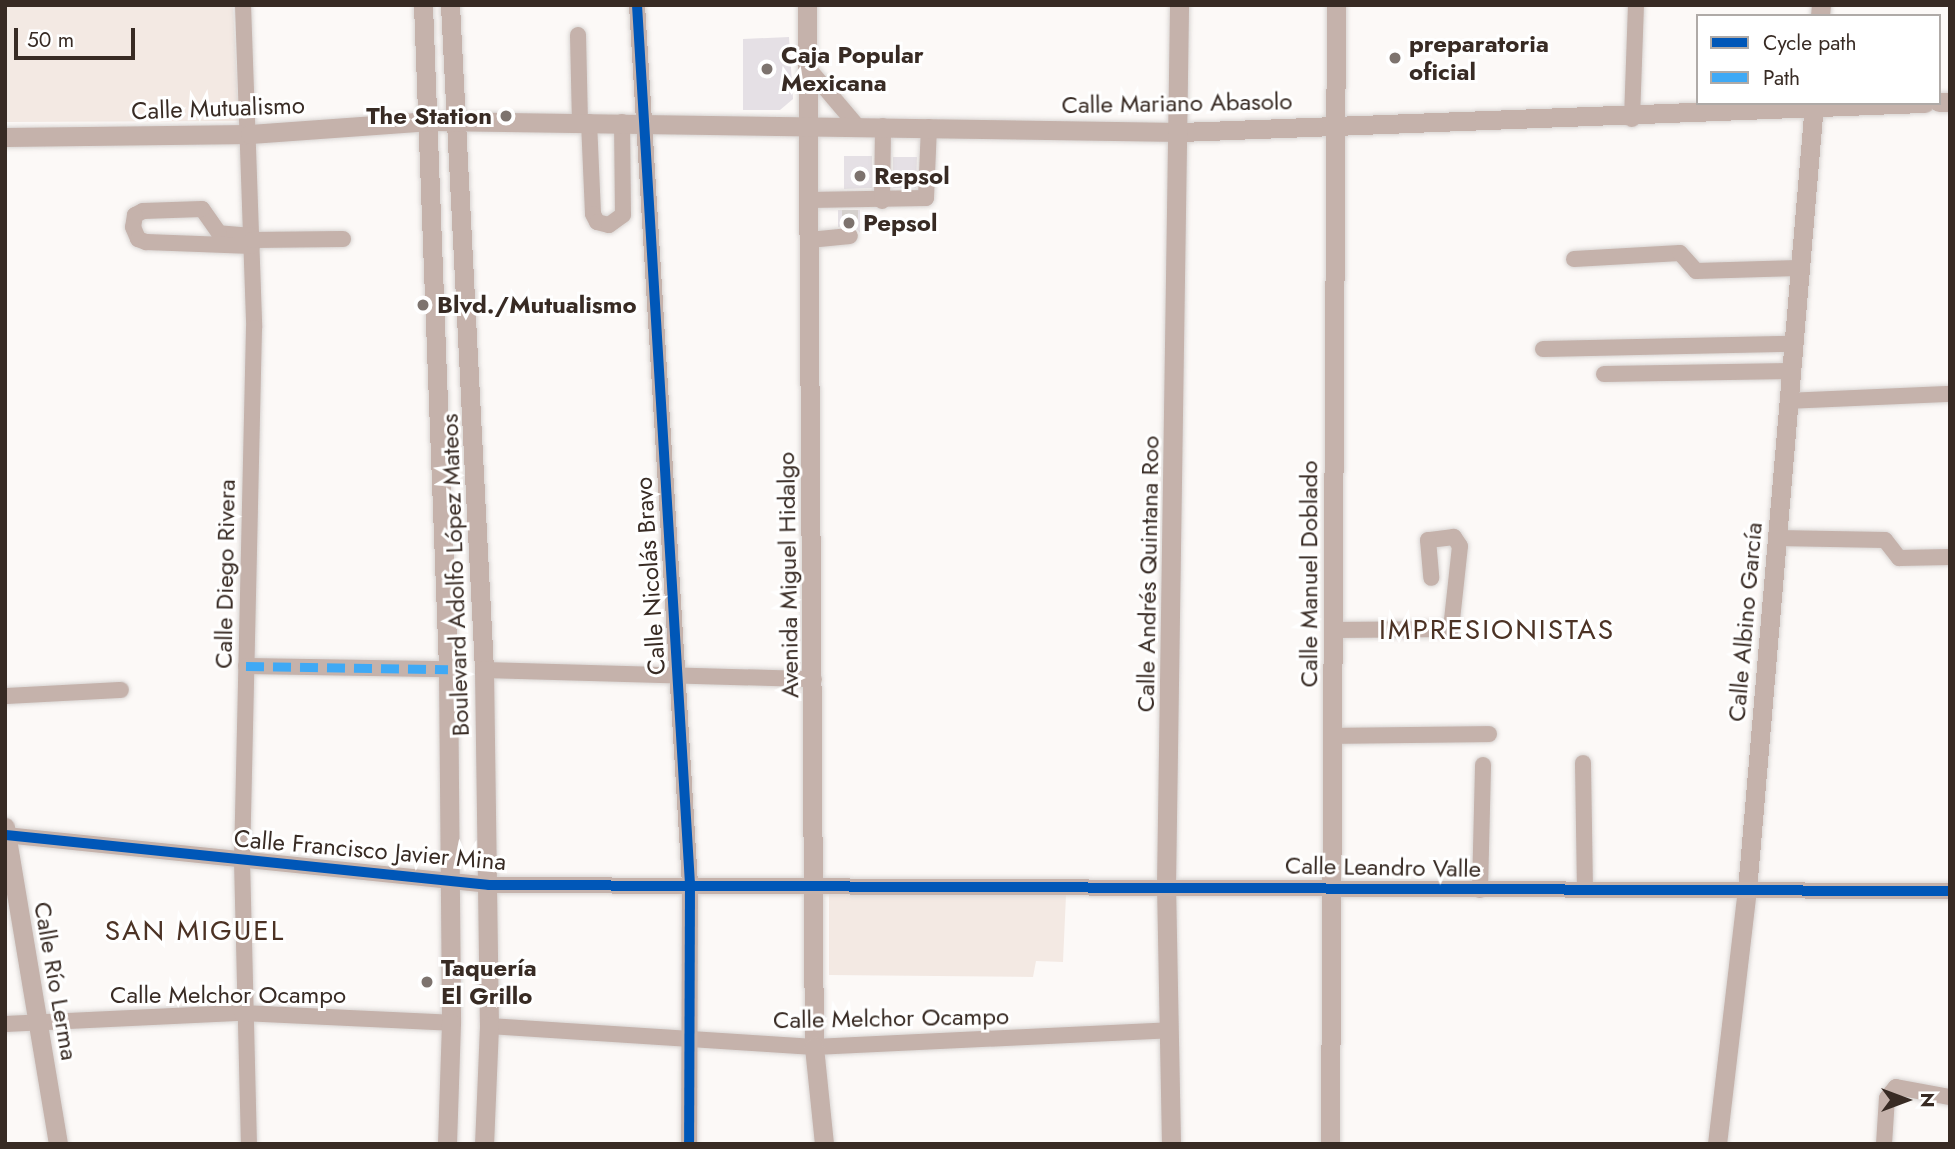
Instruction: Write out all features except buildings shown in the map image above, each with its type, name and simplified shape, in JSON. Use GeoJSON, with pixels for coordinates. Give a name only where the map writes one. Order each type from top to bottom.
{"type":"FeatureCollection","features":[{"type":"Feature","properties":{"kind":"main road","name":"Boulevard Adolfo López Mateos"},"geometry":{"type":"LineString","coordinates":[[423,5],[431,121],[448,669],[451,1023],[447,1144]]}},
{"type":"Feature","properties":{"kind":"main road","name":"Boulevard Adolfo López Mateos"},"geometry":{"type":"LineString","coordinates":[[450,5],[484,670],[489,885],[489,1026],[484,1144]]}},
{"type":"Feature","properties":{"kind":"main road","name":"Avenida Miguel Hidalgo"},"geometry":{"type":"LineString","coordinates":[[807,5],[814,679],[814,1047],[824,1144]]}},
{"type":"Feature","properties":{"kind":"main road","name":"Calle Andrés Quintana Roo"},"geometry":{"type":"LineString","coordinates":[[1171,1144],[1166,885],[1181,132],[1179,5]]}},
{"type":"Feature","properties":{"kind":"main road","name":"Calle Manuel Doblado"},"geometry":{"type":"LineString","coordinates":[[1330,1144],[1336,5]]}},
{"type":"Feature","properties":{"kind":"main road","name":"Calle Mariano Abasolo"},"geometry":{"type":"LineString","coordinates":[[431,121],[643,122],[807,128],[1181,132],[1336,124],[1632,119],[1851,105]]}},
{"type":"Feature","properties":{"kind":"main road","name":"Calle Albino García"},"geometry":{"type":"LineString","coordinates":[[1717,1144],[1747,890],[1798,268],[1814,106]]}},
{"type":"Feature","properties":{"kind":"main road","name":"Calle Mutualismo"},"geometry":{"type":"LineString","coordinates":[[5,137],[250,134],[431,121]]}},
{"type":"Feature","properties":{"kind":"main road","name":"Calle Río Lerma"},"geometry":{"type":"LineString","coordinates":[[6,831],[10,882],[38,1019],[58,1144]]}},
{"type":"Feature","properties":{"kind":"street","name":"Calle Diego Rivera"},"geometry":{"type":"LineString","coordinates":[[243,5],[252,240],[242,860],[242,1013],[249,1144]]}},
{"type":"Feature","properties":{"kind":"street","name":"Calle Nicolás Bravo"},"geometry":{"type":"LineString","coordinates":[[636,5],[690,883],[689,1144]]}},
{"type":"Feature","properties":{"kind":"street"},"geometry":{"type":"LineString","coordinates":[[1632,119],[1636,5]]}},
{"type":"Feature","properties":{"kind":"street"},"geometry":{"type":"LineString","coordinates":[[578,35],[593,214],[597,222],[609,225],[623,215],[622,122]]}},
{"type":"Feature","properties":{"kind":"street"},"geometry":{"type":"LineString","coordinates":[[807,68],[858,127]]}},
{"type":"Feature","properties":{"kind":"street"},"geometry":{"type":"LineString","coordinates":[[882,201],[883,127]]}},
{"type":"Feature","properties":{"kind":"street"},"geometry":{"type":"LineString","coordinates":[[808,200],[850,205],[926,198],[929,128]]}},
{"type":"Feature","properties":{"kind":"street"},"geometry":{"type":"LineString","coordinates":[[232,240],[219,233],[202,209],[143,211],[135,215],[133,227],[138,239],[146,242],[343,239]]}},
{"type":"Feature","properties":{"kind":"street"},"geometry":{"type":"LineString","coordinates":[[809,240],[850,236]]}},
{"type":"Feature","properties":{"kind":"street"},"geometry":{"type":"LineString","coordinates":[[1574,259],[1680,253],[1696,271],[1798,268]]}},
{"type":"Feature","properties":{"kind":"street"},"geometry":{"type":"LineString","coordinates":[[1543,349],[1792,344]]}},
{"type":"Feature","properties":{"kind":"street"},"geometry":{"type":"LineString","coordinates":[[1604,374],[1791,371]]}},
{"type":"Feature","properties":{"kind":"street"},"geometry":{"type":"LineString","coordinates":[[1788,401],[1950,394]]}},
{"type":"Feature","properties":{"kind":"street"},"geometry":{"type":"LineString","coordinates":[[1333,631],[1451,629],[1460,545],[1454,537],[1428,540],[1431,578]]}},
{"type":"Feature","properties":{"kind":"street"},"geometry":{"type":"LineString","coordinates":[[1777,538],[1885,540],[1899,558],[1950,557]]}},
{"type":"Feature","properties":{"kind":"street"},"geometry":{"type":"LineString","coordinates":[[246,666],[448,669]]}},
{"type":"Feature","properties":{"kind":"street"},"geometry":{"type":"LineString","coordinates":[[484,670],[677,673],[814,679]]}},
{"type":"Feature","properties":{"kind":"street"},"geometry":{"type":"LineString","coordinates":[[5,696],[121,690]]}},
{"type":"Feature","properties":{"kind":"street"},"geometry":{"type":"LineString","coordinates":[[1333,736],[1489,734]]}},
{"type":"Feature","properties":{"kind":"street"},"geometry":{"type":"LineString","coordinates":[[1583,763],[1586,890]]}},
{"type":"Feature","properties":{"kind":"street"},"geometry":{"type":"LineString","coordinates":[[1480,890],[1483,765]]}},
{"type":"Feature","properties":{"kind":"street","name":"Calle Francisco Javier Mina"},"geometry":{"type":"LineString","coordinates":[[6,831],[450,884],[815,884]]}},
{"type":"Feature","properties":{"kind":"street","name":"Calle Leandro Valle"},"geometry":{"type":"LineString","coordinates":[[815,884],[1950,891]]}},
{"type":"Feature","properties":{"kind":"street","name":"Calle Melchor Ocampo"},"geometry":{"type":"LineString","coordinates":[[5,1024],[38,1019],[242,1013],[451,1023]]}},
{"type":"Feature","properties":{"kind":"street","name":"Calle Melchor Ocampo"},"geometry":{"type":"LineString","coordinates":[[489,1026],[814,1047],[1170,1030]]}},
{"type":"Feature","properties":{"kind":"street"},"geometry":{"type":"LineString","coordinates":[[1884,1144],[1887,1098],[1896,1087],[1950,1097]]}},
{"type":"Feature","properties":{"kind":"shaded area"},"geometry":{"type":"Polygon","coordinates":[[[5,5],[233,5],[239,121],[5,122],[5,5]]]}},
{"type":"Feature","properties":{"kind":"shaded area"},"geometry":{"type":"Polygon","coordinates":[[[829,892],[1066,895],[1063,962],[1036,961],[1033,977],[829,975],[829,892]]]}},
{"type":"Feature","properties":{"kind":"tunnel"},"geometry":{"type":"LineString","coordinates":[[850,210],[850,236]]}},
{"type":"Feature","properties":{"kind":"marked path"},"geometry":{"type":"LineString","coordinates":[[246,666],[448,669]]}},
{"type":"Feature","properties":{"kind":"cycle path"},"geometry":{"type":"LineString","coordinates":[[637,5],[690,883],[689,1144]]}},
{"type":"Feature","properties":{"kind":"cycle path"},"geometry":{"type":"LineString","coordinates":[[6,835],[489,885],[1950,891]]}},
{"type":"Feature","properties":{"kind":"place","name":"preparatoria oficial"},"geometry":{"type":"Point","coordinates":[1395,58]}},
{"type":"Feature","properties":{"kind":"place","name":"Caja Popular Mexicana"},"geometry":{"type":"Point","coordinates":[767,69]}},
{"type":"Feature","properties":{"kind":"place","name":"The Station"},"geometry":{"type":"Point","coordinates":[506,116]}},
{"type":"Feature","properties":{"kind":"place","name":"Repsol"},"geometry":{"type":"Point","coordinates":[860,176]}},
{"type":"Feature","properties":{"kind":"place","name":"Pepsol"},"geometry":{"type":"Point","coordinates":[849,223]}},
{"type":"Feature","properties":{"kind":"place","name":"Blvd./Mutualismo"},"geometry":{"type":"Point","coordinates":[423,305]}},
{"type":"Feature","properties":{"kind":"place","name":"Taquería El Grillo"},"geometry":{"type":"Point","coordinates":[427,982]}},
{"type":"Feature","properties":{"kind":"district","name":"IMPRESIONISTAS"},"geometry":{"type":"Point","coordinates":[1497,630]}},
{"type":"Feature","properties":{"kind":"district","name":"SAN MIGUEL"},"geometry":{"type":"Point","coordinates":[195,931]}}]}
